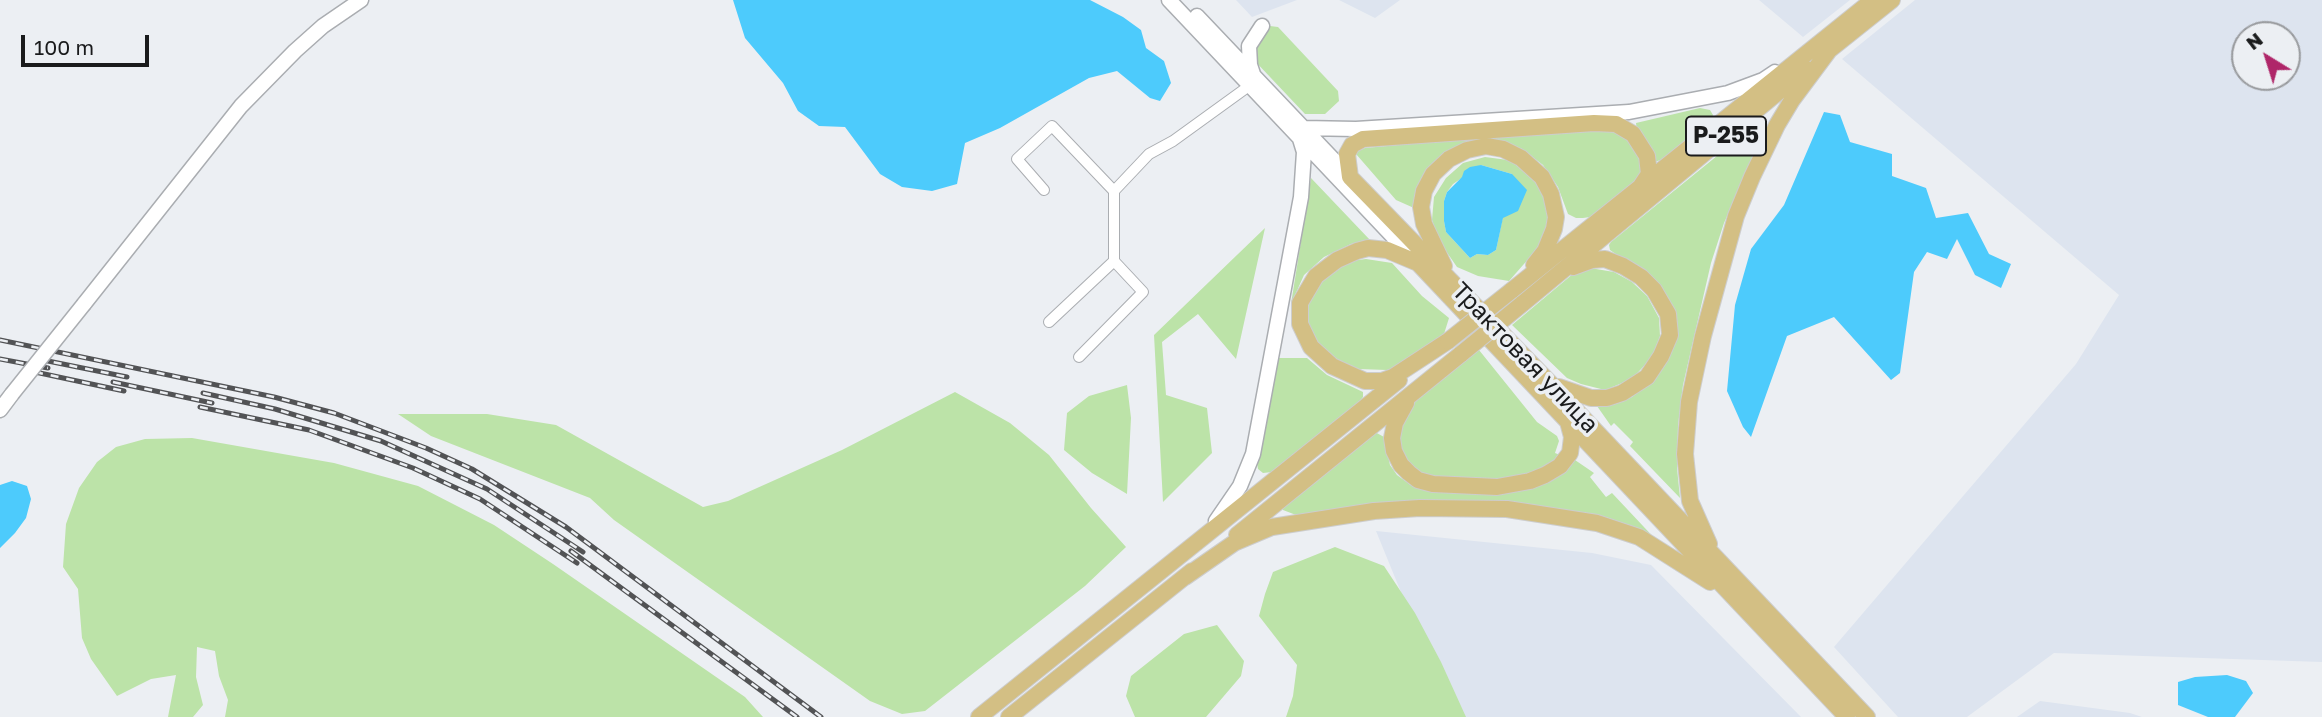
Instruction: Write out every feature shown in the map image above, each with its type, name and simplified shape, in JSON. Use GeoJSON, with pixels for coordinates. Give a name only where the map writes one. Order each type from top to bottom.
{"type":"FeatureCollection","features":[{"type":"Feature","properties":{"kind":"main road"},"geometry":{"type":"LineString","coordinates":[[0,410],[242,106],[323,26],[361,0]]}},
{"type":"Feature","properties":{"kind":"main road","name":"Трактовая улица"},"geometry":{"type":"LineString","coordinates":[[1169,0],[1252,82],[1418,263],[1847,717]]}},
{"type":"Feature","properties":{"kind":"main road","name":"Трактовая улица"},"geometry":{"type":"LineString","coordinates":[[1181,0],[1252,82]]}},
{"type":"Feature","properties":{"kind":"main road"},"geometry":{"type":"LineString","coordinates":[[979,717],[1873,0]]}},
{"type":"Feature","properties":{"kind":"main road","name":"Р-255"},"geometry":{"type":"LineString","coordinates":[[1561,272],[1892,0]]}},
{"type":"Feature","properties":{"kind":"main road"},"geometry":{"type":"LineString","coordinates":[[1252,82],[1249,46],[1262,26]]}},
{"type":"Feature","properties":{"kind":"main road"},"geometry":{"type":"LineString","coordinates":[[1728,572],[1705,537],[1690,500],[1685,439],[1692,385],[1740,204],[1777,125],[1830,50]]}},
{"type":"Feature","properties":{"kind":"main road"},"geometry":{"type":"LineString","coordinates":[[1171,561],[1226,509],[1244,480],[1251,461],[1301,197],[1304,152],[1301,134],[1356,128],[1629,112],[1728,93],[1763,80],[1806,53]]}},
{"type":"Feature","properties":{"kind":"main road"},"geometry":{"type":"LineString","coordinates":[[1350,177],[1348,150],[1363,139],[1607,124],[1621,126],[1629,131],[1644,149],[1649,172],[1639,189]]}},
{"type":"Feature","properties":{"kind":"main road","name":"Трактовая улица"},"geometry":{"type":"LineString","coordinates":[[1301,134],[1350,177],[1867,717]]}},
{"type":"Feature","properties":{"kind":"main road"},"geometry":{"type":"LineString","coordinates":[[1458,289],[1424,224],[1422,200],[1428,182],[1439,167],[1467,150],[1486,146],[1512,153],[1528,163],[1542,177],[1554,202],[1555,223],[1550,241],[1538,261],[1511,291]]}},
{"type":"Feature","properties":{"kind":"main road"},"geometry":{"type":"LineString","coordinates":[[1418,263],[1387,250],[1368,248],[1337,260],[1315,276],[1307,289],[1299,312],[1302,331],[1311,347],[1325,362],[1345,373],[1371,381],[1393,377],[1447,341]]}},
{"type":"Feature","properties":{"kind":"main road"},"geometry":{"type":"LineString","coordinates":[[1009,717],[1561,272],[1582,262],[1598,259],[1614,262],[1631,270],[1648,283],[1668,314],[1670,335],[1661,356],[1647,377],[1622,393],[1606,398],[1573,394],[1549,382]]}},
{"type":"Feature","properties":{"kind":"main road"},"geometry":{"type":"LineString","coordinates":[[1461,354],[1407,402],[1397,418],[1393,433],[1394,451],[1401,465],[1413,477],[1427,483],[1483,487],[1513,485],[1540,478],[1560,466],[1570,453],[1572,437],[1567,420]]}},
{"type":"Feature","properties":{"kind":"main road"},"geometry":{"type":"LineString","coordinates":[[1185,577],[1234,543],[1254,533],[1282,525],[1409,508],[1507,509],[1577,519],[1626,532],[1655,546],[1702,576],[1743,607]]}},
{"type":"Feature","properties":{"kind":"street"},"geometry":{"type":"LineString","coordinates":[[1079,356],[1143,292],[1114,261],[1114,191],[1149,154],[1184,133],[1252,82]]}},
{"type":"Feature","properties":{"kind":"street"},"geometry":{"type":"LineString","coordinates":[[1044,190],[1017,159],[1052,126],[1114,191]]}},
{"type":"Feature","properties":{"kind":"street"},"geometry":{"type":"LineString","coordinates":[[1049,323],[1114,261]]}},
{"type":"Feature","properties":{"kind":"shaded area"},"geometry":{"type":"Polygon","coordinates":[[[1236,0],[1297,0],[1252,17],[1236,0]]]}},
{"type":"Feature","properties":{"kind":"shaded area"},"geometry":{"type":"Polygon","coordinates":[[[1339,0],[1400,0],[1375,18],[1339,0]]]}},
{"type":"Feature","properties":{"kind":"shaded area"},"geometry":{"type":"Polygon","coordinates":[[[1759,0],[1850,0],[1803,37],[1759,0]]]}},
{"type":"Feature","properties":{"kind":"shaded area"},"geometry":{"type":"Polygon","coordinates":[[[1915,0],[2322,0],[2322,662],[2054,653],[1967,717],[1898,717],[1834,647],[2076,364],[2119,295],[1842,59],[1915,0]]]}},
{"type":"Feature","properties":{"kind":"shaded area"},"geometry":{"type":"Polygon","coordinates":[[[1376,531],[1592,553],[1651,565],[1801,717],[1452,717],[1376,531]]]}},
{"type":"Feature","properties":{"kind":"shaded area"},"geometry":{"type":"Polygon","coordinates":[[[2040,701],[2130,713],[2142,717],[2017,717],[2040,701]]]}},
{"type":"Feature","properties":{"kind":"green space"},"geometry":{"type":"Polygon","coordinates":[[[1270,26],[1278,27],[1338,91],[1339,101],[1325,114],[1305,114],[1253,59],[1255,40],[1270,26]]]}},
{"type":"Feature","properties":{"kind":"green space"},"geometry":{"type":"Polygon","coordinates":[[[1700,108],[1710,110],[1713,115],[1711,119],[1663,159],[1655,162],[1637,131],[1636,123],[1700,108]]]}},
{"type":"Feature","properties":{"kind":"green space"},"geometry":{"type":"Polygon","coordinates":[[[1760,121],[1765,125],[1765,130],[1724,223],[1711,263],[1683,385],[1678,425],[1677,468],[1680,498],[1630,446],[1633,442],[1614,423],[1611,426],[1597,406],[1632,397],[1649,383],[1674,335],[1634,267],[1610,250],[1609,245],[1760,121]]]}},
{"type":"Feature","properties":{"kind":"green space"},"geometry":{"type":"Polygon","coordinates":[[[1604,126],[1627,136],[1644,161],[1641,178],[1590,217],[1583,218],[1568,214],[1558,187],[1543,165],[1522,149],[1502,143],[1469,142],[1414,208],[1396,200],[1356,154],[1365,148],[1604,126]]]}},
{"type":"Feature","properties":{"kind":"green space"},"geometry":{"type":"Polygon","coordinates":[[[1485,157],[1508,160],[1529,172],[1544,191],[1549,215],[1548,227],[1538,248],[1509,281],[1478,276],[1457,267],[1439,241],[1432,220],[1434,197],[1446,178],[1463,163],[1485,157]],[[1481,165],[1453,184],[1447,192],[1444,201],[1446,232],[1470,258],[1477,254],[1488,255],[1496,250],[1512,174],[1481,165]]]}},
{"type":"Feature","properties":{"kind":"green space"},"geometry":{"type":"Polygon","coordinates":[[[1311,178],[1370,240],[1351,244],[1324,257],[1304,275],[1291,304],[1311,178]]]}},
{"type":"Feature","properties":{"kind":"green space"},"geometry":{"type":"Polygon","coordinates":[[[1265,228],[1236,359],[1198,314],[1162,342],[1166,395],[1207,408],[1212,453],[1163,502],[1154,335],[1265,228]]]}},
{"type":"Feature","properties":{"kind":"green space"},"geometry":{"type":"Polygon","coordinates":[[[1366,259],[1392,263],[1422,296],[1449,318],[1444,334],[1398,367],[1387,370],[1358,369],[1325,354],[1317,345],[1306,322],[1306,309],[1316,287],[1335,269],[1350,261],[1366,259]]]}},
{"type":"Feature","properties":{"kind":"green space"},"geometry":{"type":"Polygon","coordinates":[[[1590,268],[1614,272],[1632,282],[1647,296],[1659,318],[1660,336],[1652,357],[1632,379],[1605,390],[1567,378],[1512,325],[1574,273],[1590,268]]]}},
{"type":"Feature","properties":{"kind":"green space"},"geometry":{"type":"Polygon","coordinates":[[[1479,350],[1537,422],[1557,436],[1559,441],[1555,453],[1560,455],[1539,471],[1504,480],[1430,478],[1404,462],[1398,439],[1402,418],[1415,401],[1479,350]]]}},
{"type":"Feature","properties":{"kind":"green space"},"geometry":{"type":"Polygon","coordinates":[[[1278,358],[1307,358],[1327,375],[1363,392],[1363,397],[1357,405],[1272,472],[1263,473],[1258,469],[1257,463],[1278,358]]]}},
{"type":"Feature","properties":{"kind":"green space"},"geometry":{"type":"Polygon","coordinates":[[[1127,385],[1131,418],[1127,494],[1092,473],[1064,450],[1067,413],[1089,396],[1127,385]]]}},
{"type":"Feature","properties":{"kind":"green space"},"geometry":{"type":"Polygon","coordinates":[[[955,392],[1010,423],[1049,455],[1126,547],[1085,586],[925,711],[902,714],[870,701],[614,520],[590,498],[431,436],[398,414],[487,414],[556,425],[703,507],[728,501],[842,450],[955,392]]]}},
{"type":"Feature","properties":{"kind":"green space"},"geometry":{"type":"Polygon","coordinates":[[[1375,432],[1384,437],[1390,465],[1397,475],[1412,486],[1434,492],[1494,494],[1536,486],[1559,476],[1575,460],[1594,473],[1590,477],[1606,497],[1612,493],[1659,543],[1562,512],[1296,515],[1283,510],[1283,507],[1375,432]]]}},
{"type":"Feature","properties":{"kind":"green space"},"geometry":{"type":"Polygon","coordinates":[[[192,438],[334,463],[418,486],[494,525],[553,564],[745,697],[763,717],[225,717],[228,700],[219,676],[215,651],[197,647],[196,677],[203,705],[193,717],[168,717],[176,675],[151,679],[117,696],[91,659],[82,638],[78,589],[63,567],[66,524],[79,488],[97,462],[116,447],[145,439],[192,438]]]}},
{"type":"Feature","properties":{"kind":"green space"},"geometry":{"type":"Polygon","coordinates":[[[1335,547],[1384,566],[1415,613],[1466,717],[1286,717],[1293,696],[1297,665],[1259,616],[1265,594],[1273,572],[1335,547]]]}},
{"type":"Feature","properties":{"kind":"green space"},"geometry":{"type":"Polygon","coordinates":[[[1217,625],[1244,661],[1241,676],[1206,717],[1135,717],[1126,696],[1131,676],[1184,634],[1217,625]]]}},
{"type":"Feature","properties":{"kind":"water"},"geometry":{"type":"Polygon","coordinates":[[[733,0],[1090,0],[1141,30],[1146,48],[1164,61],[1171,83],[1160,101],[1150,98],[1117,71],[1089,78],[1000,128],[965,143],[957,184],[932,191],[902,187],[880,174],[845,127],[819,126],[798,111],[783,83],[745,38],[733,0]]]}},
{"type":"Feature","properties":{"kind":"water"},"geometry":{"type":"Polygon","coordinates":[[[1824,112],[1840,115],[1850,142],[1892,154],[1892,176],[1926,188],[1936,218],[1968,213],[1989,254],[2011,264],[2001,288],[1975,275],[1957,239],[1947,259],[1927,252],[1914,272],[1900,373],[1891,380],[1834,317],[1787,336],[1751,437],[1743,427],[1727,391],[1735,305],[1751,249],[1784,205],[1824,112]]]}},
{"type":"Feature","properties":{"kind":"water"},"geometry":{"type":"Polygon","coordinates":[[[1481,165],[1512,174],[1527,190],[1518,211],[1503,218],[1496,250],[1488,255],[1477,254],[1470,258],[1446,232],[1444,201],[1447,192],[1462,177],[1464,171],[1481,165]]]}},
{"type":"Feature","properties":{"kind":"water"},"geometry":{"type":"Polygon","coordinates":[[[12,481],[27,486],[31,499],[26,518],[0,548],[0,485],[12,481]]]}},
{"type":"Feature","properties":{"kind":"water"},"geometry":{"type":"Polygon","coordinates":[[[2227,675],[2246,681],[2253,693],[2235,717],[2208,717],[2178,705],[2178,682],[2195,677],[2227,675]]]}},
{"type":"Feature","properties":{"kind":"railway"},"geometry":{"type":"LineString","coordinates":[[0,340],[274,397],[334,413],[426,448],[472,469],[566,527],[821,717]]}},
{"type":"Feature","properties":{"kind":"railway"},"geometry":{"type":"LineString","coordinates":[[0,359],[48,368]]}},
{"type":"Feature","properties":{"kind":"railway"},"geometry":{"type":"LineString","coordinates":[[38,359],[127,377]]}},
{"type":"Feature","properties":{"kind":"railway"},"geometry":{"type":"LineString","coordinates":[[35,372],[124,391]]}},
{"type":"Feature","properties":{"kind":"railway"},"geometry":{"type":"LineString","coordinates":[[113,382],[212,403]]}},
{"type":"Feature","properties":{"kind":"railway"},"geometry":{"type":"LineString","coordinates":[[203,393],[275,409],[381,441],[487,489],[583,552]]}},
{"type":"Feature","properties":{"kind":"railway"},"geometry":{"type":"LineString","coordinates":[[200,407],[309,430],[413,468],[480,499],[577,563]]}},
{"type":"Feature","properties":{"kind":"railway"},"geometry":{"type":"LineString","coordinates":[[571,551],[797,717]]}}]}
